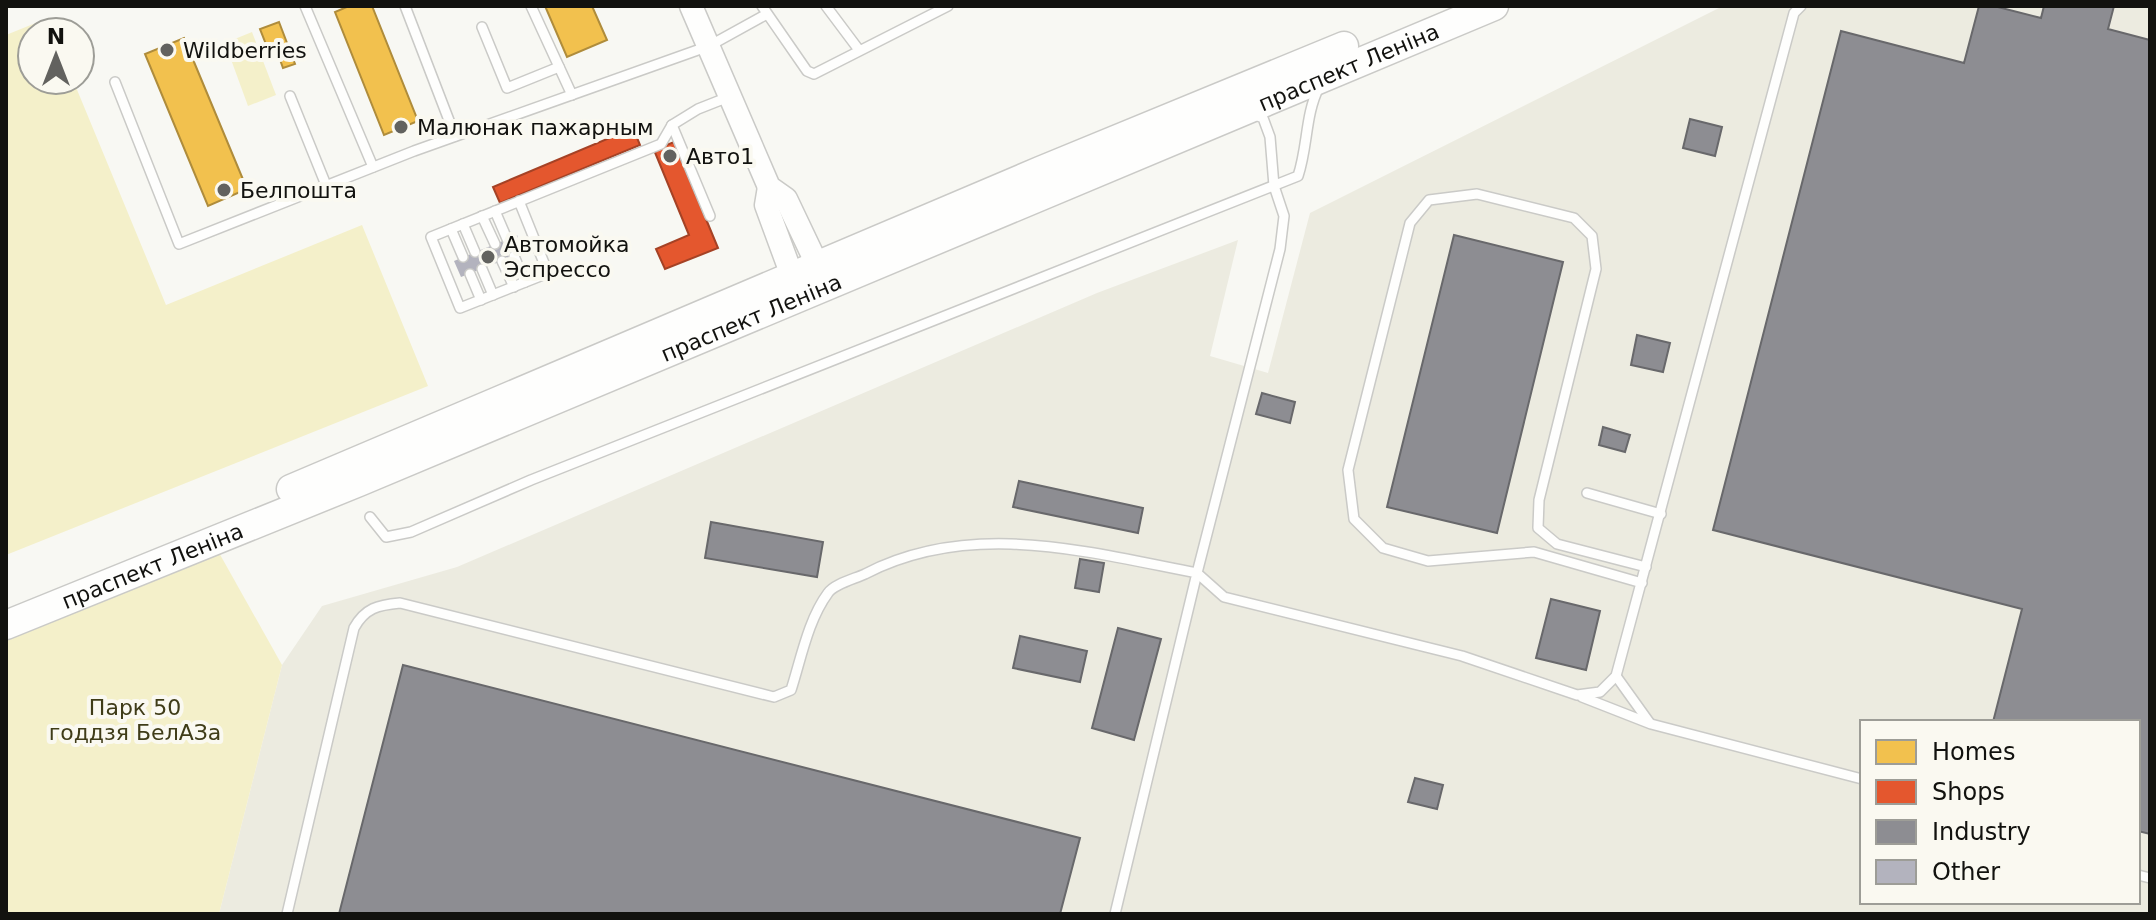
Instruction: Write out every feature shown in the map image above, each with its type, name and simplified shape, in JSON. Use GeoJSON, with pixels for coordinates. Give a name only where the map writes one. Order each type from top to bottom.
{"type":"FeatureCollection","features":[{"type":"Feature","properties":{"kind":"main road","name":"праспект Леніна"},"geometry":{"type":"LineString","coordinates":[[6,625],[359,482],[809,280],[1443,6]]}},
{"type":"Feature","properties":{"kind":"main road","name":"праспект Леніна"},"geometry":{"type":"LineString","coordinates":[[6,607],[809,280],[1244,110],[1494,6]]}},
{"type":"Feature","properties":{"kind":"street"},"geometry":{"type":"LineString","coordinates":[[691,6],[769,187],[766,205],[809,280]]}},
{"type":"Feature","properties":{"kind":"lane"},"geometry":{"type":"LineString","coordinates":[[305,6],[373,167]]}},
{"type":"Feature","properties":{"kind":"lane"},"geometry":{"type":"LineString","coordinates":[[405,6],[455,136]]}},
{"type":"Feature","properties":{"kind":"lane"},"geometry":{"type":"LineString","coordinates":[[531,6],[572,95]]}},
{"type":"Feature","properties":{"kind":"lane"},"geometry":{"type":"LineString","coordinates":[[826,6],[859,50]]}},
{"type":"Feature","properties":{"kind":"lane"},"geometry":{"type":"LineString","coordinates":[[115,82],[179,244],[455,136],[709,46],[764,10],[807,71],[814,74],[948,6]]}},
{"type":"Feature","properties":{"kind":"lane"},"geometry":{"type":"LineString","coordinates":[[1577,695],[1600,692],[1616,676],[1794,13],[1801,6]]}},
{"type":"Feature","properties":{"kind":"lane"},"geometry":{"type":"LineString","coordinates":[[482,27],[507,88],[559,67]]}},
{"type":"Feature","properties":{"kind":"lane"},"geometry":{"type":"LineString","coordinates":[[370,517],[386,537],[411,532],[531,480],[1298,176],[1306,150],[1309,107],[1325,76]]}},
{"type":"Feature","properties":{"kind":"lane"},"geometry":{"type":"LineString","coordinates":[[290,96],[326,185]]}},
{"type":"Feature","properties":{"kind":"lane"},"geometry":{"type":"LineString","coordinates":[[519,201],[548,273],[460,308],[431,237],[519,201],[661,144],[672,125],[731,96]]}},
{"type":"Feature","properties":{"kind":"lane"},"geometry":{"type":"LineString","coordinates":[[1115,914],[1197,573],[1280,249],[1284,216],[1274,186],[1270,137],[1263,118],[1244,110]]}},
{"type":"Feature","properties":{"kind":"lane"},"geometry":{"type":"LineString","coordinates":[[672,125],[710,216]]}},
{"type":"Feature","properties":{"kind":"lane"},"geometry":{"type":"LineString","coordinates":[[1642,583],[1534,552],[1428,561],[1383,548],[1354,519],[1348,470],[1410,223],[1429,200],[1477,194],[1574,218],[1592,236],[1596,269],[1539,500],[1538,528],[1557,544],[1646,567]]}},
{"type":"Feature","properties":{"kind":"lane"},"geometry":{"type":"LineString","coordinates":[[495,211],[507,239]]}},
{"type":"Feature","properties":{"kind":"lane"},"geometry":{"type":"LineString","coordinates":[[482,216],[495,244]]}},
{"type":"Feature","properties":{"kind":"lane"},"geometry":{"type":"LineString","coordinates":[[463,224],[475,252]]}},
{"type":"Feature","properties":{"kind":"lane"},"geometry":{"type":"LineString","coordinates":[[451,229],[463,257]]}},
{"type":"Feature","properties":{"kind":"lane"},"geometry":{"type":"LineString","coordinates":[[514,256],[525,282]]}},
{"type":"Feature","properties":{"kind":"lane"},"geometry":{"type":"LineString","coordinates":[[502,261],[514,287]]}},
{"type":"Feature","properties":{"kind":"lane"},"geometry":{"type":"LineString","coordinates":[[482,269],[493,295]]}},
{"type":"Feature","properties":{"kind":"lane"},"geometry":{"type":"LineString","coordinates":[[470,274],[481,300]]}},
{"type":"Feature","properties":{"kind":"lane"},"geometry":{"type":"LineString","coordinates":[[1587,493],[1661,514]]}},
{"type":"Feature","properties":{"kind":"lane"},"geometry":{"type":"LineString","coordinates":[[287,914],[354,628],[362,613],[379,605],[400,603],[774,697],[791,690],[808,636],[829,591],[895,558],[949,547],[1039,543],[1197,573],[1224,597],[1462,656],[1651,724],[1860,778]]}},
{"type":"Feature","properties":{"kind":"lane"},"geometry":{"type":"LineString","coordinates":[[1616,676],[1651,724]]}},
{"type":"Feature","properties":{"kind":"shaded area"},"geometry":{"type":"Polygon","coordinates":[[[1723,6],[2150,6],[2150,914],[219,914],[282,665],[322,606],[457,567],[1097,293],[1238,240],[1210,356],[1268,373],[1310,213],[1723,6]]]}},
{"type":"Feature","properties":{"kind":"green space"},"geometry":{"type":"Polygon","coordinates":[[[16,31],[16,96],[80,96],[166,305],[362,225],[428,386],[6,555],[6,35],[16,31]]]}},
{"type":"Feature","properties":{"kind":"green space"},"geometry":{"type":"Polygon","coordinates":[[[252,32],[276,95],[248,106],[225,43],[252,32]]]}},
{"type":"Feature","properties":{"kind":"green space","name":"Парк 50 годдзя БелАЗа"},"geometry":{"type":"Polygon","coordinates":[[[213,542],[282,665],[219,914],[6,914],[6,629],[213,542]]]}},
{"type":"Feature","properties":{"kind":"building: Homes"},"geometry":{"type":"Polygon","coordinates":[[[349,6],[372,6],[418,121],[384,135],[335,12],[349,6]]]}},
{"type":"Feature","properties":{"kind":"building: Homes"},"geometry":{"type":"Polygon","coordinates":[[[545,6],[592,6],[607,40],[567,57],[545,6]]]}},
{"type":"Feature","properties":{"kind":"building: Homes"},"geometry":{"type":"Polygon","coordinates":[[[279,22],[295,64],[283,68],[278,54],[271,57],[260,29],[279,22]]]}},
{"type":"Feature","properties":{"kind":"building: Homes"},"geometry":{"type":"Polygon","coordinates":[[[184,38],[247,189],[208,206],[145,54],[184,38]]]}},
{"type":"Feature","properties":{"kind":"building: Shops"},"geometry":{"type":"Polygon","coordinates":[[[633,128],[640,145],[500,203],[493,187],[633,128]]]}},
{"type":"Feature","properties":{"kind":"building: Shops"},"geometry":{"type":"Polygon","coordinates":[[[674,142],[718,248],[665,269],[656,249],[689,235],[654,150],[674,142]]]}},
{"type":"Feature","properties":{"kind":"building: Industry"},"geometry":{"type":"Polygon","coordinates":[[[1979,6],[1994,6],[2041,18],[2044,6],[2114,6],[2108,29],[2150,40],[2150,834],[2140,832],[2140,720],[1994,720],[2022,609],[1713,530],[1841,31],[1964,63],[1979,6]]]}},
{"type":"Feature","properties":{"kind":"building: Industry"},"geometry":{"type":"Polygon","coordinates":[[[1690,119],[1722,127],[1715,156],[1683,148],[1690,119]]]}},
{"type":"Feature","properties":{"kind":"building: Industry"},"geometry":{"type":"Polygon","coordinates":[[[1454,235],[1563,262],[1497,533],[1387,507],[1454,235]]]}},
{"type":"Feature","properties":{"kind":"building: Industry"},"geometry":{"type":"Polygon","coordinates":[[[1637,335],[1670,343],[1663,372],[1631,365],[1637,335]]]}},
{"type":"Feature","properties":{"kind":"building: Industry"},"geometry":{"type":"Polygon","coordinates":[[[1262,393],[1295,402],[1290,423],[1256,414],[1262,393]]]}},
{"type":"Feature","properties":{"kind":"building: Industry"},"geometry":{"type":"Polygon","coordinates":[[[1603,427],[1630,435],[1625,452],[1599,445],[1603,427]]]}},
{"type":"Feature","properties":{"kind":"building: Industry"},"geometry":{"type":"Polygon","coordinates":[[[1019,481],[1143,508],[1138,533],[1013,507],[1019,481]]]}},
{"type":"Feature","properties":{"kind":"building: Industry"},"geometry":{"type":"Polygon","coordinates":[[[711,522],[823,542],[817,577],[705,558],[711,522]]]}},
{"type":"Feature","properties":{"kind":"building: Industry"},"geometry":{"type":"Polygon","coordinates":[[[1080,559],[1104,563],[1099,592],[1075,588],[1080,559]]]}},
{"type":"Feature","properties":{"kind":"building: Industry"},"geometry":{"type":"Polygon","coordinates":[[[1551,599],[1600,611],[1586,670],[1536,658],[1551,599]]]}},
{"type":"Feature","properties":{"kind":"building: Industry"},"geometry":{"type":"Polygon","coordinates":[[[1118,628],[1161,639],[1134,740],[1092,728],[1118,628]]]}},
{"type":"Feature","properties":{"kind":"building: Industry"},"geometry":{"type":"Polygon","coordinates":[[[1020,636],[1087,651],[1080,682],[1013,668],[1020,636]]]}},
{"type":"Feature","properties":{"kind":"building: Industry"},"geometry":{"type":"Polygon","coordinates":[[[403,665],[1080,838],[1060,914],[339,914],[403,665]]]}},
{"type":"Feature","properties":{"kind":"building: Industry"},"geometry":{"type":"Polygon","coordinates":[[[1415,778],[1443,785],[1437,809],[1408,802],[1415,778]]]}},
{"type":"Feature","properties":{"kind":"building: Other","name":"Автомойка Эспрессо"},"geometry":{"type":"Polygon","coordinates":[[[517,235],[524,252],[461,277],[454,261],[517,235]]]}},
{"type":"Feature","properties":{"kind":"place","name":"Wildberries"},"geometry":{"type":"Point","coordinates":[167,50]}},
{"type":"Feature","properties":{"kind":"place","name":"Малюнак пажарным"},"geometry":{"type":"Point","coordinates":[401,127]}},
{"type":"Feature","properties":{"kind":"place","name":"Авто1"},"geometry":{"type":"Point","coordinates":[670,156]}},
{"type":"Feature","properties":{"kind":"place","name":"Белпошта"},"geometry":{"type":"Point","coordinates":[224,190]}},
{"type":"Feature","properties":{"kind":"place","name":"Автомойка Эспрессо"},"geometry":{"type":"Point","coordinates":[488,257]}}]}
